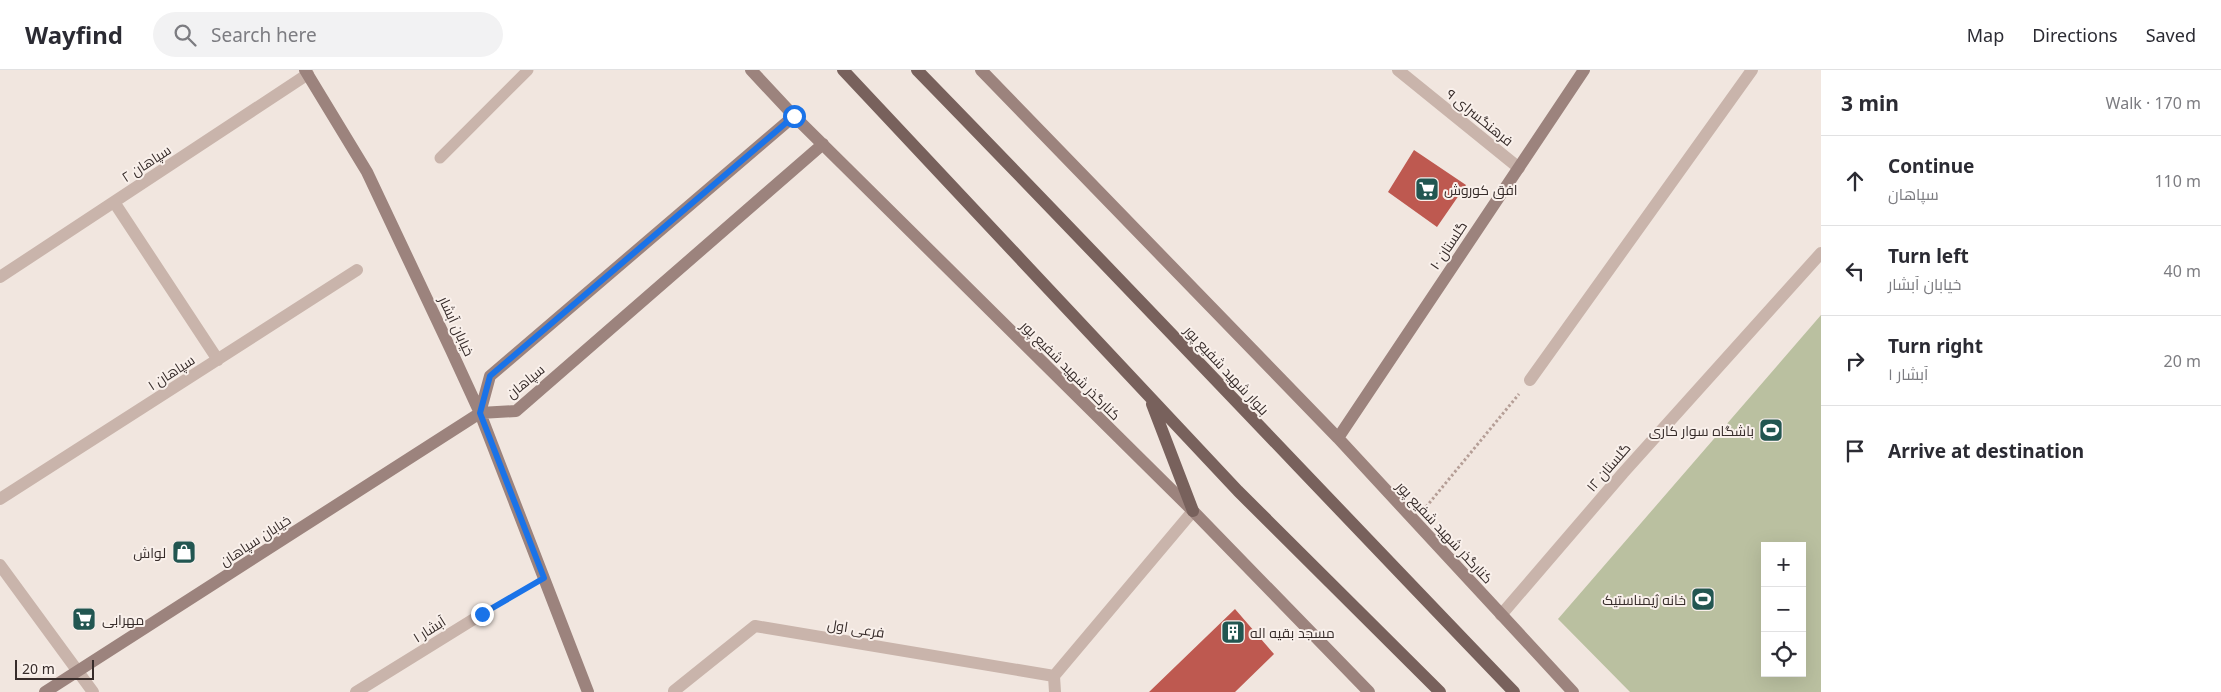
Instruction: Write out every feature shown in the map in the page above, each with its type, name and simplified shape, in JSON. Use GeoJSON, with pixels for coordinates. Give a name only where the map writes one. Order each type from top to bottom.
{"type":"FeatureCollection","features":[{"type":"Feature","properties":{"kind":"main road"},"geometry":{"type":"LineString","coordinates":[[843,70],[1238,491],[1440,692]]}},
{"type":"Feature","properties":{"kind":"main road","name":"بلوار شهید شفیع پور"},"geometry":{"type":"LineString","coordinates":[[917,70],[1086,242],[1285,454],[1514,692]]}},
{"type":"Feature","properties":{"kind":"main road"},"geometry":{"type":"LineString","coordinates":[[1150,397],[1193,511]]}},
{"type":"Feature","properties":{"kind":"street","name":"کنارگذر شهید شفیع پور"},"geometry":{"type":"LineString","coordinates":[[751,70],[794,116],[1193,511],[1369,692]]}},
{"type":"Feature","properties":{"kind":"street","name":"کنارگذر شهید شفیع پور"},"geometry":{"type":"LineString","coordinates":[[981,70],[1338,438],[1572,692]]}},
{"type":"Feature","properties":{"kind":"street","name":"فرهنگسرای ۹"},"geometry":{"type":"LineString","coordinates":[[1398,70],[1519,168]]}},
{"type":"Feature","properties":{"kind":"street","name":"گلستان ۱۰"},"geometry":{"type":"LineString","coordinates":[[1338,438],[1584,70]]}},
{"type":"Feature","properties":{"kind":"street"},"geometry":{"type":"LineString","coordinates":[[1530,380],[1752,70]]}},
{"type":"Feature","properties":{"kind":"street","name":"سپاهان ۲"},"geometry":{"type":"LineString","coordinates":[[0,277],[306,72]]}},
{"type":"Feature","properties":{"kind":"street","name":"خیابان آبشار"},"geometry":{"type":"LineString","coordinates":[[306,72],[367,172],[480,413],[588,692]]}},
{"type":"Feature","properties":{"kind":"street","name":"سپاهان"},"geometry":{"type":"LineString","coordinates":[[794,116],[490,376],[480,413],[516,411],[823,144]]}},
{"type":"Feature","properties":{"kind":"street"},"geometry":{"type":"LineString","coordinates":[[114,202],[218,360]]}},
{"type":"Feature","properties":{"kind":"street","name":"گلستان ۱۲"},"geometry":{"type":"LineString","coordinates":[[1501,615],[1623,473],[1821,252]]}},
{"type":"Feature","properties":{"kind":"street","name":"سپاهان ۱"},"geometry":{"type":"LineString","coordinates":[[0,499],[357,270]]}},
{"type":"Feature","properties":{"kind":"street","name":"خیابان سپاهان"},"geometry":{"type":"LineString","coordinates":[[46,692],[480,413]]}},
{"type":"Feature","properties":{"kind":"street"},"geometry":{"type":"LineString","coordinates":[[1055,692],[1054,676],[1193,511]]}},
{"type":"Feature","properties":{"kind":"street"},"geometry":{"type":"LineString","coordinates":[[0,565],[93,692]]}},
{"type":"Feature","properties":{"kind":"street","name":"آبشار ۱"},"geometry":{"type":"LineString","coordinates":[[356,692],[482,614]]}},
{"type":"Feature","properties":{"kind":"street","name":"فرعی اول"},"geometry":{"type":"LineString","coordinates":[[674,691],[754,626],[1054,676]]}},
{"type":"Feature","properties":{"kind":"lane"},"geometry":{"type":"LineString","coordinates":[[440,158],[528,70]]}},
{"type":"Feature","properties":{"kind":"path"},"geometry":{"type":"LineString","coordinates":[[1415,521],[1530,380]]}},
{"type":"Feature","properties":{"kind":"path"},"geometry":{"type":"LineString","coordinates":[[482,614],[544,578]]}},
{"type":"Feature","properties":{"kind":"green space","name":"باشگاه سوار کاری"},"geometry":{"type":"Polygon","coordinates":[[[1821,315],[1821,692],[1630,692],[1558,619],[1821,315]]]}},
{"type":"Feature","properties":{"kind":"building","name":"افق کوروش"},"geometry":{"type":"Polygon","coordinates":[[[1414,150],[1466,185],[1437,227],[1388,192],[1414,150]]]}},
{"type":"Feature","properties":{"kind":"building","name":"مسجد بقیه اله"},"geometry":{"type":"Polygon","coordinates":[[[1235,609],[1274,654],[1235,692],[1149,692],[1235,609]]]}},
{"type":"Feature","properties":{"kind":"place","name":"افق کوروش"},"geometry":{"type":"Point","coordinates":[1427,189]}},
{"type":"Feature","properties":{"kind":"place","name":"باشگاه سوار کاری"},"geometry":{"type":"Point","coordinates":[1771,430]}},
{"type":"Feature","properties":{"kind":"place","name":"لواش"},"geometry":{"type":"Point","coordinates":[184,552]}},
{"type":"Feature","properties":{"kind":"place","name":"خانه ژیمناستیک"},"geometry":{"type":"Point","coordinates":[1703,599]}},
{"type":"Feature","properties":{"kind":"place","name":"مهرابی"},"geometry":{"type":"Point","coordinates":[84,619]}},
{"type":"Feature","properties":{"kind":"place","name":"مسجد بقیه اله"},"geometry":{"type":"Point","coordinates":[1233,632]}},
{"type":"Feature","properties":{"kind":"route"},"geometry":{"type":"LineString","coordinates":[[482,614],[544,578],[480,413],[490,376],[794,116]]}}]}
